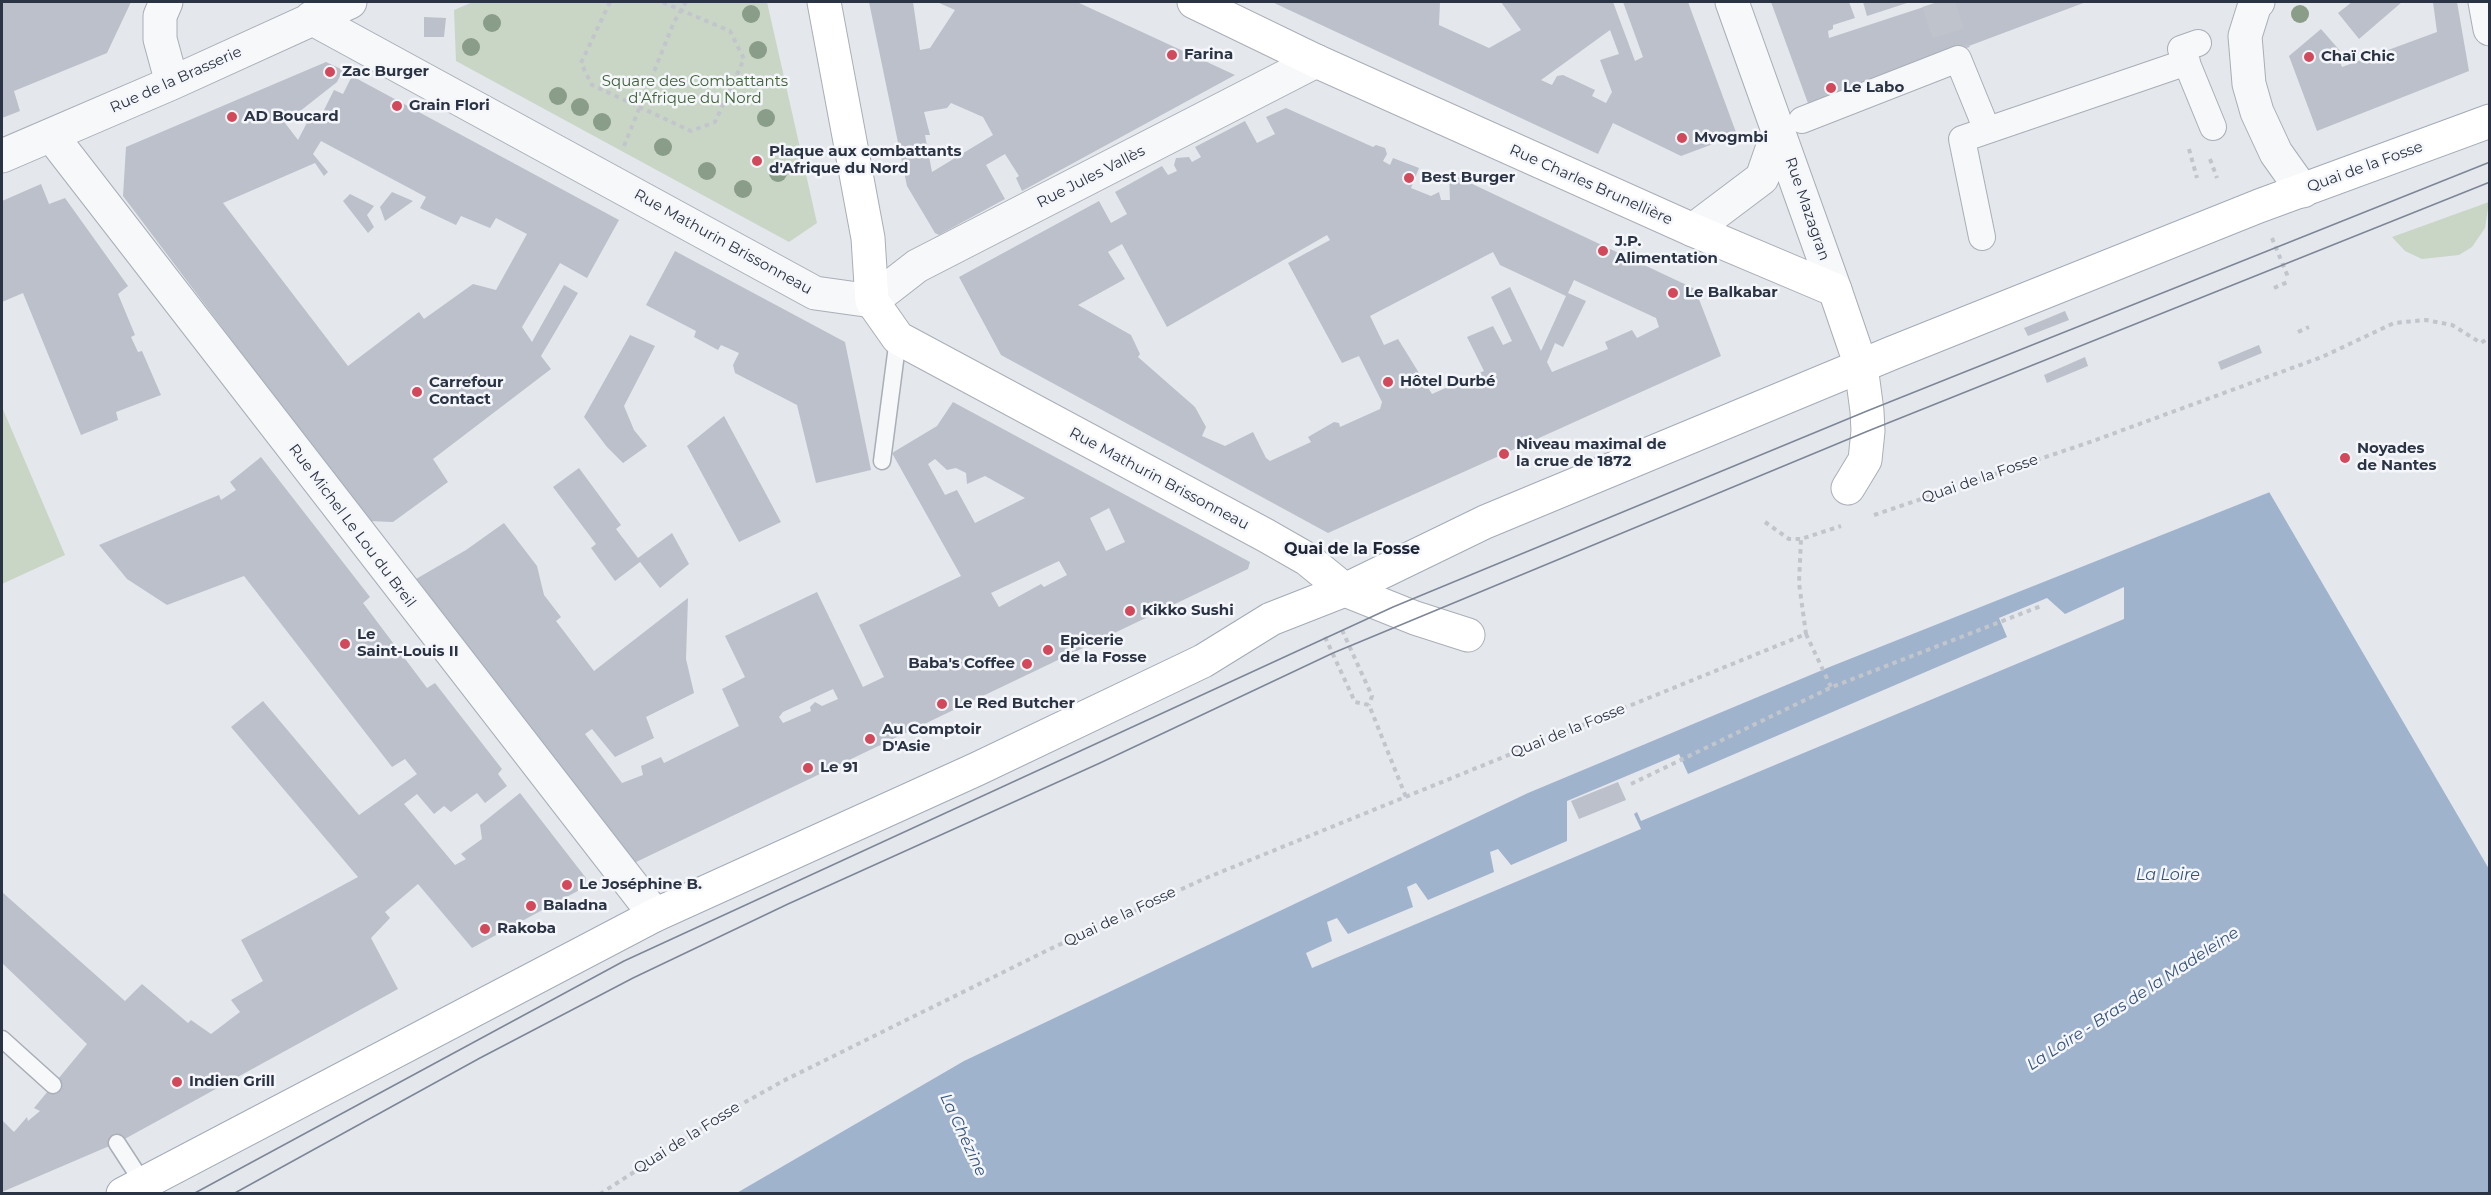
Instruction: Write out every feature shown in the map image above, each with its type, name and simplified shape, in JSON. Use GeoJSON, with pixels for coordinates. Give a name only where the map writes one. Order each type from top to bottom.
{"type":"FeatureCollection","features":[{"type":"Feature","properties":{"kind":"main road"},"geometry":{"type":"LineString","coordinates":[[824,2],[868,238],[872,301]]}},
{"type":"Feature","properties":{"kind":"main road","name":"Rue Charles Brunellière"},"geometry":{"type":"LineString","coordinates":[[1194,2],[1316,61],[1693,231],[1835,290]]}},
{"type":"Feature","properties":{"kind":"main road","name":"Quai de la Fosse"},"geometry":{"type":"LineString","coordinates":[[133,1188],[655,915],[977,769],[1203,661],[1271,620],[1345,590],[1485,522],[1861,366],[2302,191],[2490,121]]}},
{"type":"Feature","properties":{"kind":"main road"},"geometry":{"type":"LineString","coordinates":[[1835,290],[1861,366],[1868,431],[1865,460],[1848,488]]}},
{"type":"Feature","properties":{"kind":"main road","name":"Rue Mathurin Brissonneau"},"geometry":{"type":"LineString","coordinates":[[872,301],[898,338],[1265,535],[1307,559],[1345,590]]}},
{"type":"Feature","properties":{"kind":"main road"},"geometry":{"type":"LineString","coordinates":[[1345,590],[1415,618],[1468,635]]}},
{"type":"Feature","properties":{"kind":"street"},"geometry":{"type":"LineString","coordinates":[[166,2],[160,16],[160,39],[172,83]]}},
{"type":"Feature","properties":{"kind":"street","name":"Rue de la Brasserie"},"geometry":{"type":"LineString","coordinates":[[2,156],[172,83],[350,2]]}},
{"type":"Feature","properties":{"kind":"street","name":"Rue Mazagran"},"geometry":{"type":"LineString","coordinates":[[1732,2],[1791,124],[1835,290]]}},
{"type":"Feature","properties":{"kind":"street"},"geometry":{"type":"LineString","coordinates":[[2258,2],[2254,4],[2245,36],[2249,84],[2258,112],[2276,153],[2302,191]]}},
{"type":"Feature","properties":{"kind":"street"},"geometry":{"type":"LineString","coordinates":[[2485,2],[2490,29]]}},
{"type":"Feature","properties":{"kind":"street","name":"Rue Mathurin Brissonneau"},"geometry":{"type":"LineString","coordinates":[[311,18],[815,293],[872,301]]}},
{"type":"Feature","properties":{"kind":"street"},"geometry":{"type":"LineString","coordinates":[[1982,237],[1962,139],[2192,53],[2213,127]]}},
{"type":"Feature","properties":{"kind":"street"},"geometry":{"type":"LineString","coordinates":[[1791,124],[1958,59],[1988,130]]}},
{"type":"Feature","properties":{"kind":"street","name":"Rue Jules Vallès"},"geometry":{"type":"LineString","coordinates":[[872,301],[917,266],[1316,61]]}},
{"type":"Feature","properties":{"kind":"street","name":"Rue Mazagran"},"geometry":{"type":"LineString","coordinates":[[1693,231],[1762,178],[1791,124]]}},
{"type":"Feature","properties":{"kind":"street","name":"Rue Michel Le Lou du Breil"},"geometry":{"type":"LineString","coordinates":[[51,135],[655,915]]}},
{"type":"Feature","properties":{"kind":"lane"},"geometry":{"type":"LineString","coordinates":[[882,461],[898,338]]}},
{"type":"Feature","properties":{"kind":"lane"},"geometry":{"type":"LineString","coordinates":[[2,1039],[53,1085]]}},
{"type":"Feature","properties":{"kind":"lane"},"geometry":{"type":"LineString","coordinates":[[117,1143],[133,1188]]}},
{"type":"Feature","properties":{"kind":"path"},"geometry":{"type":"LineString","coordinates":[[610,2],[581,63],[592,85],[691,131],[715,122],[744,59],[730,31],[662,2]]}},
{"type":"Feature","properties":{"kind":"path"},"geometry":{"type":"LineString","coordinates":[[639,108],[674,22],[686,2]]}},
{"type":"Feature","properties":{"kind":"path"},"geometry":{"type":"LineString","coordinates":[[2188,151],[2197,178]]}},
{"type":"Feature","properties":{"kind":"path"},"geometry":{"type":"LineString","coordinates":[[2272,238],[2289,279],[2274,288]]}},
{"type":"Feature","properties":{"kind":"path","name":"Quai de la Fosse"},"geometry":{"type":"LineString","coordinates":[[1869,517],[2093,441],[2322,357],[2394,323],[2426,320],[2452,325],[2481,343],[2490,337]]}},
{"type":"Feature","properties":{"kind":"path"},"geometry":{"type":"LineString","coordinates":[[2298,332],[2309,327]]}},
{"type":"Feature","properties":{"kind":"path"},"geometry":{"type":"LineString","coordinates":[[2318,351],[2322,357]]}},
{"type":"Feature","properties":{"kind":"path"},"geometry":{"type":"LineString","coordinates":[[1765,522],[1789,539],[1801,539],[1846,524]]}},
{"type":"Feature","properties":{"kind":"path"},"geometry":{"type":"LineString","coordinates":[[1801,539],[1799,583],[1806,634],[1832,687]]}},
{"type":"Feature","properties":{"kind":"path"},"geometry":{"type":"LineString","coordinates":[[1631,784],[1832,687],[2041,606]]}},
{"type":"Feature","properties":{"kind":"path"},"geometry":{"type":"LineString","coordinates":[[1317,632],[1327,638],[1355,702],[1369,705],[1406,797]]}},
{"type":"Feature","properties":{"kind":"path","name":"Quai de la Fosse"},"geometry":{"type":"LineString","coordinates":[[600,1194],[723,1114],[969,988],[1206,878],[1806,634]]}},
{"type":"Feature","properties":{"kind":"green space","name":"Square des Combattants d'Afrique du Nord"},"geometry":{"type":"Polygon","coordinates":[[[473,2],[767,2],[817,223],[789,242],[456,61],[454,10],[473,2]]]}},
{"type":"Feature","properties":{"kind":"green space"},"geometry":{"type":"Polygon","coordinates":[[[2489,202],[2485,228],[2472,247],[2459,255],[2422,259],[2405,251],[2392,237],[2489,202]]]}},
{"type":"Feature","properties":{"kind":"green space"},"geometry":{"type":"Polygon","coordinates":[[[2,407],[65,555],[2,584],[2,407]]]}},
{"type":"Feature","properties":{"kind":"water","name":"La Loire"},"geometry":{"type":"Polygon","coordinates":[[[2489,405],[2489,1193],[735,1194],[964,1061],[1528,793],[1832,666],[2489,405]]]}},
{"type":"Feature","properties":{"kind":"pier"},"geometry":{"type":"Polygon","coordinates":[[[2490,402],[2490,869],[2489,869],[2268,490],[2490,402]]]}},
{"type":"Feature","properties":{"kind":"pier"},"geometry":{"type":"Polygon","coordinates":[[[2124,587],[2124,619],[1641,821],[1637,812],[1634,814],[1641,829],[1312,968],[1306,953],[1332,941],[1327,922],[1337,918],[1348,934],[1413,907],[1407,887],[1416,883],[1428,900],[1494,872],[1490,852],[1498,849],[1511,865],[1567,841],[1567,801],[1679,754],[1688,774],[2007,637],[1999,618],[2047,598],[2065,614],[2124,587]]]}},
{"type":"Feature","properties":{"kind":"building"},"geometry":{"type":"Polygon","coordinates":[[[2,2],[131,2],[107,53],[14,91],[20,111],[2,118],[2,2]]]}},
{"type":"Feature","properties":{"kind":"building"},"geometry":{"type":"Polygon","coordinates":[[[869,2],[913,2],[920,50],[930,48],[955,10],[937,2],[1077,2],[1235,75],[1022,191],[1016,178],[1019,176],[1005,154],[986,165],[1005,199],[939,235],[935,233],[907,186],[869,2]],[[951,103],[947,108],[924,112],[930,135],[925,135],[932,172],[993,135],[983,117],[951,103]]]}},
{"type":"Feature","properties":{"kind":"building"},"geometry":{"type":"Polygon","coordinates":[[[1272,2],[1440,2],[1439,25],[1489,48],[1521,30],[1501,2],[1613,2],[1635,61],[1643,57],[1623,2],[1688,2],[1737,135],[1681,156],[1613,123],[1598,154],[1272,2]],[[1610,30],[1541,80],[1552,85],[1557,76],[1563,75],[1595,90],[1592,96],[1606,103],[1612,92],[1600,60],[1619,54],[1610,30]]]}},
{"type":"Feature","properties":{"kind":"building"},"geometry":{"type":"Polygon","coordinates":[[[1771,2],[1849,2],[1855,18],[1833,25],[1833,29],[1828,31],[1829,38],[1939,2],[2086,2],[1809,106],[1771,2]]]}},
{"type":"Feature","properties":{"kind":"building"},"geometry":{"type":"Polygon","coordinates":[[[1863,2],[1910,2],[1867,16],[1863,2]]]}},
{"type":"Feature","properties":{"kind":"building"},"geometry":{"type":"Polygon","coordinates":[[[2352,2],[2402,2],[2359,39],[2338,13],[2352,2]]]}},
{"type":"Feature","properties":{"kind":"building"},"geometry":{"type":"Polygon","coordinates":[[[2433,2],[2457,2],[2469,71],[2317,131],[2289,56],[2321,29],[2341,52],[2338,57],[2342,67],[2437,32],[2433,2]]]}},
{"type":"Feature","properties":{"kind":"building"},"geometry":{"type":"Polygon","coordinates":[[[424,17],[446,18],[444,37],[424,37],[424,17]]]}},
{"type":"Feature","properties":{"kind":"building"},"geometry":{"type":"Polygon","coordinates":[[[326,62],[343,70],[337,82],[285,123],[298,140],[313,111],[322,114],[334,90],[343,94],[352,76],[619,220],[587,278],[560,263],[522,327],[532,342],[564,285],[578,293],[541,356],[551,369],[433,459],[448,482],[393,522],[368,521],[123,196],[126,147],[326,62]],[[321,141],[313,154],[328,172],[324,176],[315,163],[223,203],[348,366],[419,312],[424,319],[473,284],[496,290],[527,234],[496,218],[490,228],[461,216],[456,225],[420,208],[426,197],[321,141]]]}},
{"type":"Feature","properties":{"kind":"building"},"geometry":{"type":"Polygon","coordinates":[[[1286,108],[1373,147],[1376,145],[1385,148],[1387,154],[1383,161],[1390,165],[1393,158],[1419,168],[1411,188],[1431,196],[1439,192],[1441,200],[1450,200],[1449,173],[1695,289],[1721,356],[1328,533],[1001,355],[959,277],[1099,201],[1111,223],[1127,214],[1115,192],[1162,166],[1168,175],[1177,171],[1174,165],[1176,158],[1189,157],[1192,162],[1201,157],[1195,147],[1245,121],[1257,143],[1275,134],[1266,117],[1286,108]],[[1327,235],[1167,327],[1122,244],[1108,252],[1125,279],[1078,305],[1131,335],[1140,354],[1138,357],[1195,407],[1206,427],[1202,436],[1225,446],[1253,432],[1266,458],[1270,461],[1311,442],[1308,437],[1334,422],[1339,423],[1340,427],[1380,409],[1382,402],[1359,356],[1342,363],[1288,263],[1330,240],[1327,235]],[[1493,252],[1370,316],[1384,345],[1398,339],[1432,394],[1484,371],[1467,337],[1493,326],[1503,345],[1512,341],[1491,297],[1510,287],[1541,351],[1566,296],[1500,265],[1493,252]],[[1574,280],[1568,293],[1586,301],[1563,347],[1555,343],[1547,362],[1552,372],[1608,349],[1605,342],[1632,330],[1637,338],[1659,327],[1656,318],[1574,280]]]}},
{"type":"Feature","properties":{"kind":"building"},"geometry":{"type":"Polygon","coordinates":[[[41,184],[49,204],[65,198],[128,286],[118,294],[135,335],[131,337],[138,352],[142,351],[161,395],[116,412],[118,420],[81,435],[23,293],[2,302],[2,201],[41,184]]]}},
{"type":"Feature","properties":{"kind":"building"},"geometry":{"type":"Polygon","coordinates":[[[392,192],[413,201],[385,221],[380,207],[392,192]]]}},
{"type":"Feature","properties":{"kind":"building"},"geometry":{"type":"Polygon","coordinates":[[[350,194],[374,206],[367,215],[374,227],[368,233],[343,201],[350,194]]]}},
{"type":"Feature","properties":{"kind":"building"},"geometry":{"type":"Polygon","coordinates":[[[675,251],[845,342],[871,470],[816,483],[797,405],[735,373],[733,365],[739,353],[721,345],[718,350],[694,337],[696,331],[646,305],[675,251]]]}},
{"type":"Feature","properties":{"kind":"building"},"geometry":{"type":"Polygon","coordinates":[[[2065,311],[2069,320],[2028,336],[2024,328],[2065,311]]]}},
{"type":"Feature","properties":{"kind":"building"},"geometry":{"type":"Polygon","coordinates":[[[630,335],[655,346],[624,406],[634,430],[647,446],[623,463],[607,447],[584,417],[630,335]]]}},
{"type":"Feature","properties":{"kind":"building"},"geometry":{"type":"Polygon","coordinates":[[[2259,345],[2262,353],[2221,370],[2218,362],[2259,345]]]}},
{"type":"Feature","properties":{"kind":"building"},"geometry":{"type":"Polygon","coordinates":[[[2085,357],[2088,366],[2047,383],[2044,375],[2085,357]]]}},
{"type":"Feature","properties":{"kind":"building"},"geometry":{"type":"Polygon","coordinates":[[[953,402],[1250,562],[1248,569],[634,863],[416,579],[466,550],[504,523],[537,566],[544,595],[561,617],[556,621],[594,671],[688,598],[686,659],[694,693],[646,717],[654,738],[615,757],[592,729],[585,734],[622,783],[643,775],[641,766],[661,757],[664,763],[739,726],[722,689],[745,677],[725,636],[817,592],[863,687],[884,677],[859,625],[961,576],[892,453],[937,426],[953,402]],[[935,459],[928,464],[945,495],[957,490],[975,523],[1025,498],[985,476],[967,484],[966,473],[956,468],[947,470],[935,459]],[[1109,508],[1090,518],[1106,551],[1125,542],[1109,508]],[[1059,561],[991,593],[999,607],[1041,584],[1044,587],[1067,575],[1059,561]],[[833,689],[783,712],[779,717],[783,723],[811,711],[810,707],[815,702],[822,706],[838,699],[833,689]]]}},
{"type":"Feature","properties":{"kind":"building"},"geometry":{"type":"Polygon","coordinates":[[[724,416],[781,522],[739,542],[687,446],[724,416]]]}},
{"type":"Feature","properties":{"kind":"building"},"geometry":{"type":"Polygon","coordinates":[[[261,457],[370,597],[363,603],[427,688],[435,683],[502,769],[498,774],[507,786],[485,803],[477,793],[451,812],[444,806],[434,814],[417,794],[404,804],[455,865],[466,859],[461,854],[482,839],[480,825],[520,793],[586,878],[585,887],[472,948],[418,884],[385,912],[390,918],[371,938],[398,989],[121,1141],[2,1192],[2,1120],[14,1132],[27,1117],[28,1121],[40,1111],[34,1108],[87,1044],[2,963],[2,892],[125,1001],[142,984],[188,1023],[191,1020],[211,1034],[240,1012],[231,1000],[263,981],[241,940],[358,877],[231,727],[263,701],[359,815],[417,774],[405,759],[392,767],[244,576],[167,605],[127,579],[99,545],[219,495],[221,500],[236,490],[230,482],[261,457]]]}},
{"type":"Feature","properties":{"kind":"building"},"geometry":{"type":"Polygon","coordinates":[[[579,468],[621,525],[616,529],[638,558],[672,533],[689,564],[660,588],[640,562],[615,581],[591,548],[596,544],[553,487],[579,468]]]}},
{"type":"Feature","properties":{"kind":"building"},"geometry":{"type":"Polygon","coordinates":[[[1618,782],[1626,800],[1579,819],[1571,801],[1618,782]]]}},
{"type":"Feature","properties":{"kind":"tunnel"},"geometry":{"type":"LineString","coordinates":[[1938,2],[1954,52]]}},
{"type":"Feature","properties":{"kind":"tram line"},"geometry":{"type":"LineString","coordinates":[[193,1194],[624,961],[1393,607],[1867,411],[2490,162]]}},
{"type":"Feature","properties":{"kind":"tram line"},"geometry":{"type":"LineString","coordinates":[[233,1194],[480,1058],[633,978],[788,904],[1100,763],[1333,653],[1868,431],[2490,182]]}},
{"type":"Feature","properties":{"kind":"place","name":"Farina"},"geometry":{"type":"Point","coordinates":[1172,55]}},
{"type":"Feature","properties":{"kind":"place","name":"Chaï Chic"},"geometry":{"type":"Point","coordinates":[2309,57]}},
{"type":"Feature","properties":{"kind":"place","name":"Zac Burger"},"geometry":{"type":"Point","coordinates":[330,72]}},
{"type":"Feature","properties":{"kind":"place","name":"Le Labo"},"geometry":{"type":"Point","coordinates":[1831,88]}},
{"type":"Feature","properties":{"kind":"place","name":"Grain Flori"},"geometry":{"type":"Point","coordinates":[397,106]}},
{"type":"Feature","properties":{"kind":"place","name":"AD Boucard"},"geometry":{"type":"Point","coordinates":[232,117]}},
{"type":"Feature","properties":{"kind":"place","name":"Mvogmbi"},"geometry":{"type":"Point","coordinates":[1682,138]}},
{"type":"Feature","properties":{"kind":"place","name":"Plaque aux combattants d'Afrique du Nord"},"geometry":{"type":"Point","coordinates":[757,161]}},
{"type":"Feature","properties":{"kind":"place","name":"Best Burger"},"geometry":{"type":"Point","coordinates":[1409,178]}},
{"type":"Feature","properties":{"kind":"place","name":"J.P. Alimentation"},"geometry":{"type":"Point","coordinates":[1603,251]}},
{"type":"Feature","properties":{"kind":"place","name":"Le Balkabar"},"geometry":{"type":"Point","coordinates":[1673,293]}},
{"type":"Feature","properties":{"kind":"place","name":"Hôtel Durbé"},"geometry":{"type":"Point","coordinates":[1388,382]}},
{"type":"Feature","properties":{"kind":"place","name":"Carrefour Contact"},"geometry":{"type":"Point","coordinates":[417,392]}},
{"type":"Feature","properties":{"kind":"place","name":"Niveau maximal de la crue de 1872"},"geometry":{"type":"Point","coordinates":[1504,454]}},
{"type":"Feature","properties":{"kind":"place","name":"Noyades de Nantes"},"geometry":{"type":"Point","coordinates":[2345,458]}},
{"type":"Feature","properties":{"kind":"place","name":"Kikko Sushi"},"geometry":{"type":"Point","coordinates":[1130,611]}},
{"type":"Feature","properties":{"kind":"place","name":"Le Saint-Louis II"},"geometry":{"type":"Point","coordinates":[345,644]}},
{"type":"Feature","properties":{"kind":"place","name":"Epicerie de la Fosse"},"geometry":{"type":"Point","coordinates":[1048,650]}},
{"type":"Feature","properties":{"kind":"place","name":"Baba's Coffee"},"geometry":{"type":"Point","coordinates":[1027,664]}},
{"type":"Feature","properties":{"kind":"place","name":"Le Red Butcher"},"geometry":{"type":"Point","coordinates":[942,704]}},
{"type":"Feature","properties":{"kind":"place","name":"Au Comptoir D'Asie"},"geometry":{"type":"Point","coordinates":[870,739]}},
{"type":"Feature","properties":{"kind":"place","name":"Le 91"},"geometry":{"type":"Point","coordinates":[808,768]}},
{"type":"Feature","properties":{"kind":"place","name":"Le Joséphine B."},"geometry":{"type":"Point","coordinates":[567,885]}},
{"type":"Feature","properties":{"kind":"place","name":"Baladna"},"geometry":{"type":"Point","coordinates":[531,906]}},
{"type":"Feature","properties":{"kind":"place","name":"Rakoba"},"geometry":{"type":"Point","coordinates":[485,929]}},
{"type":"Feature","properties":{"kind":"place","name":"Indien Grill"},"geometry":{"type":"Point","coordinates":[177,1082]}},
{"type":"Feature","properties":{"kind":"district","name":"Quai de la Fosse"},"geometry":{"type":"Point","coordinates":[1352,549]}},
{"type":"Feature","properties":{"kind":"water label","name":"La Loire - Bras de la Madeleine"},"geometry":{"type":"Point","coordinates":[2133,999]}},
{"type":"Feature","properties":{"kind":"water label","name":"La Chézine"},"geometry":{"type":"Point","coordinates":[963,1135]}}]}
